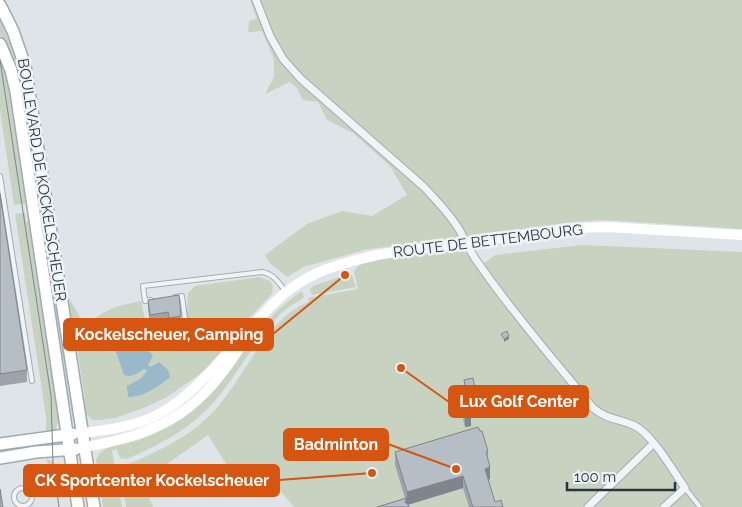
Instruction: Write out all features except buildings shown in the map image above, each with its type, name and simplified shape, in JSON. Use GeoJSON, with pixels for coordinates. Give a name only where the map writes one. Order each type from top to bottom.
{"type":"FeatureCollection","features":[{"type":"Feature","properties":{"kind":"main road","name":"BOULEVARD DE KOCKELSCHEUER"},"geometry":{"type":"LineString","coordinates":[[0,5],[13,31],[25,66],[94,507]]}},
{"type":"Feature","properties":{"kind":"main road","name":"BOULEVARD DE KOCKELSCHEUER"},"geometry":{"type":"LineString","coordinates":[[0,44],[11,70],[16,92],[78,507]]}},
{"type":"Feature","properties":{"kind":"main road","name":"ROUTE DE BETTEMBOURG"},"geometry":{"type":"LineString","coordinates":[[82,433],[121,427],[152,417],[163,411],[187,394],[286,292],[306,279],[346,263],[365,258],[575,228],[607,227],[742,235]]}},
{"type":"Feature","properties":{"kind":"main road","name":"ROUTE DE BETTEMBOURG"},"geometry":{"type":"LineString","coordinates":[[85,447],[115,442],[144,433],[174,419],[204,394],[227,367],[255,323]]}},
{"type":"Feature","properties":{"kind":"main road"},"geometry":{"type":"LineString","coordinates":[[0,444],[82,433]]}},
{"type":"Feature","properties":{"kind":"main road"},"geometry":{"type":"LineString","coordinates":[[0,458],[85,447]]}},
{"type":"Feature","properties":{"kind":"street"},"geometry":{"type":"LineString","coordinates":[[256,0],[270,36],[283,59],[301,79],[424,187],[460,230],[465,244],[479,265],[593,408],[604,416],[643,430],[685,488],[664,507]]}},
{"type":"Feature","properties":{"kind":"street"},"geometry":{"type":"LineString","coordinates":[[588,507],[653,444]]}},
{"type":"Feature","properties":{"kind":"lane"},"geometry":{"type":"LineString","coordinates":[[0,176],[32,381]]}},
{"type":"Feature","properties":{"kind":"lane"},"geometry":{"type":"LineString","coordinates":[[154,300],[145,301],[143,286],[262,272],[269,273],[274,277],[286,292]]}},
{"type":"Feature","properties":{"kind":"lane"},"geometry":{"type":"LineString","coordinates":[[173,297],[182,296],[186,326]]}},
{"type":"Feature","properties":{"kind":"lane"},"geometry":{"type":"LineString","coordinates":[[64,317],[74,346],[83,400]]}},
{"type":"Feature","properties":{"kind":"lane"},"geometry":{"type":"LineString","coordinates":[[22,487],[28,489],[32,494],[32,500],[25,506],[19,505],[14,498],[17,490],[22,487]]}},
{"type":"Feature","properties":{"kind":"lane"},"geometry":{"type":"LineString","coordinates":[[685,488],[700,507]]}},
{"type":"Feature","properties":{"kind":"green space"},"geometry":{"type":"Polygon","coordinates":[[[250,0],[742,0],[742,229],[604,220],[574,222],[363,250],[307,265],[287,277],[269,262],[265,255],[307,224],[342,211],[372,216],[407,195],[390,166],[353,133],[327,120],[318,102],[303,100],[297,88],[290,82],[265,94],[274,77],[274,59],[262,31],[248,32],[249,21],[257,19],[250,0]]]}},
{"type":"Feature","properties":{"kind":"green space"},"geometry":{"type":"Polygon","coordinates":[[[0,20],[20,67],[44,210],[38,211],[3,41],[0,35],[0,20]]]}},
{"type":"Feature","properties":{"kind":"green space"},"geometry":{"type":"Polygon","coordinates":[[[0,52],[7,70],[29,203],[14,205],[0,110],[0,52]]]}},
{"type":"Feature","properties":{"kind":"green space"},"geometry":{"type":"Polygon","coordinates":[[[25,213],[26,222],[32,221],[53,359],[53,378],[59,418],[56,429],[46,433],[46,416],[15,214],[25,213]]]}},
{"type":"Feature","properties":{"kind":"green space"},"geometry":{"type":"Polygon","coordinates":[[[45,219],[75,421],[73,421],[55,304],[50,286],[39,220],[45,219]]]}},
{"type":"Feature","properties":{"kind":"green space"},"geometry":{"type":"Polygon","coordinates":[[[582,245],[742,252],[742,507],[294,507],[275,485],[245,494],[208,435],[146,479],[146,490],[153,507],[126,507],[121,471],[124,466],[172,443],[205,420],[225,397],[258,349],[281,320],[295,309],[309,302],[308,298],[358,289],[354,272],[362,264],[382,259],[458,250],[483,264],[495,255],[582,245]]]}},
{"type":"Feature","properties":{"kind":"green space"},"geometry":{"type":"Polygon","coordinates":[[[351,273],[356,287],[312,295],[310,290],[313,286],[351,273]]]}},
{"type":"Feature","properties":{"kind":"green space"},"geometry":{"type":"Polygon","coordinates":[[[259,277],[270,281],[273,286],[272,294],[249,318],[215,361],[200,374],[167,397],[146,407],[115,418],[92,420],[84,412],[80,401],[85,399],[75,336],[70,324],[65,291],[85,326],[111,309],[141,301],[147,329],[166,332],[189,331],[188,293],[195,286],[259,277]],[[114,320],[106,325],[124,375],[132,375],[145,369],[147,371],[140,379],[130,385],[135,397],[164,382],[156,363],[150,368],[147,365],[153,356],[114,320]]]}},
{"type":"Feature","properties":{"kind":"green space"},"geometry":{"type":"Polygon","coordinates":[[[302,291],[304,296],[302,299],[286,309],[266,330],[222,392],[194,421],[162,442],[127,459],[120,458],[117,449],[112,450],[122,507],[103,507],[96,460],[99,455],[108,448],[154,434],[193,408],[206,396],[276,312],[302,291]]]}},
{"type":"Feature","properties":{"kind":"green space"},"geometry":{"type":"Polygon","coordinates":[[[47,459],[57,467],[63,489],[51,491],[47,459]]]}},
{"type":"Feature","properties":{"kind":"water"},"geometry":{"type":"Polygon","coordinates":[[[112,319],[151,353],[153,356],[148,365],[150,367],[159,362],[168,370],[170,377],[150,391],[139,396],[128,397],[127,386],[140,379],[147,371],[144,369],[132,375],[124,375],[106,325],[112,319]]]}},
{"type":"Feature","properties":{"kind":"tram line"},"geometry":{"type":"LineString","coordinates":[[0,60],[51,396],[53,463],[59,507]]}},
{"type":"Feature","properties":{"kind":"place","name":"Kockelscheuer, Camping"},"geometry":{"type":"Point","coordinates":[345,275]}},
{"type":"Feature","properties":{"kind":"place","name":"Lux Golf Center"},"geometry":{"type":"Point","coordinates":[401,368]}},
{"type":"Feature","properties":{"kind":"place","name":"Badminton"},"geometry":{"type":"Point","coordinates":[456,469]}},
{"type":"Feature","properties":{"kind":"place","name":"CK Sportcenter Kockelscheuer"},"geometry":{"type":"Point","coordinates":[372,473]}}]}
